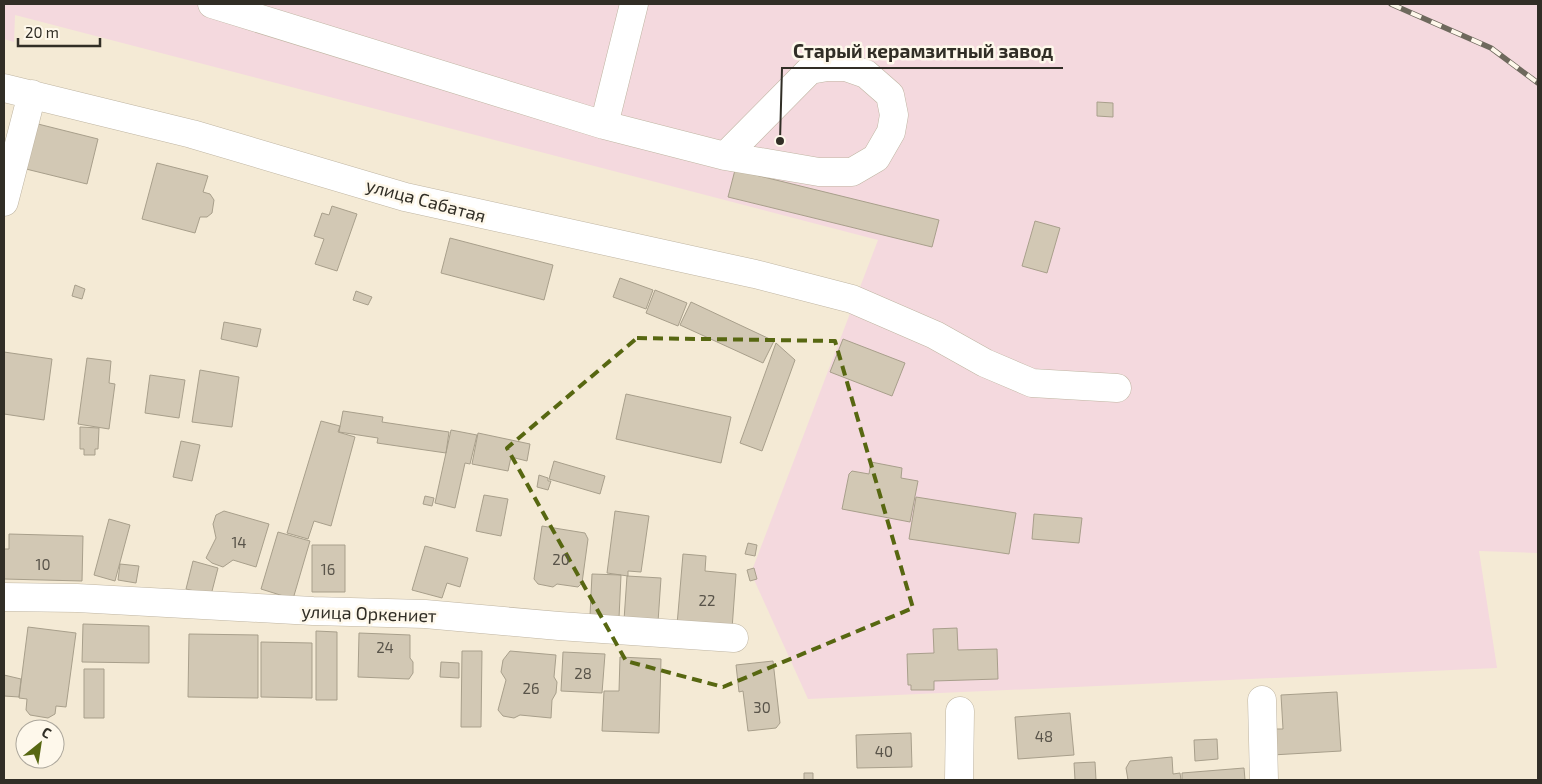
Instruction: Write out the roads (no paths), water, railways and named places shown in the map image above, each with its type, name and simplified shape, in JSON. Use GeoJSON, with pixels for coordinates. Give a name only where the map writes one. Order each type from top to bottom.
{"type":"FeatureCollection","features":[{"type":"Feature","properties":{"kind":"street"},"geometry":{"type":"LineString","coordinates":[[212,4],[604,125],[725,156],[819,172],[852,172],[876,158],[891,132],[894,115],[890,95],[866,74],[846,67],[827,67],[810,70],[725,156]]}},
{"type":"Feature","properties":{"kind":"street"},"geometry":{"type":"LineString","coordinates":[[604,125],[634,4]]}},
{"type":"Feature","properties":{"kind":"street","name":"улица Сабатая"},"geometry":{"type":"LineString","coordinates":[[4,88],[192,134],[405,196],[755,274],[852,299],[935,335],[985,363],[1032,383],[1117,388]]}},
{"type":"Feature","properties":{"kind":"street"},"geometry":{"type":"LineString","coordinates":[[4,202],[32,94]]}},
{"type":"Feature","properties":{"kind":"street","name":"улица Оркениет"},"geometry":{"type":"LineString","coordinates":[[4,597],[425,614],[559,626],[734,638]]}},
{"type":"Feature","properties":{"kind":"street"},"geometry":{"type":"LineString","coordinates":[[1262,700],[1264,780]]}},
{"type":"Feature","properties":{"kind":"street"},"geometry":{"type":"LineString","coordinates":[[959,780],[960,711]]}},
{"type":"Feature","properties":{"kind":"railway"},"geometry":{"type":"LineString","coordinates":[[1391,4],[1491,48],[1538,83]]}},
{"type":"Feature","properties":{"kind":"place","name":"Старый керамзитный завод"},"geometry":{"type":"Point","coordinates":[780,141]}}]}
